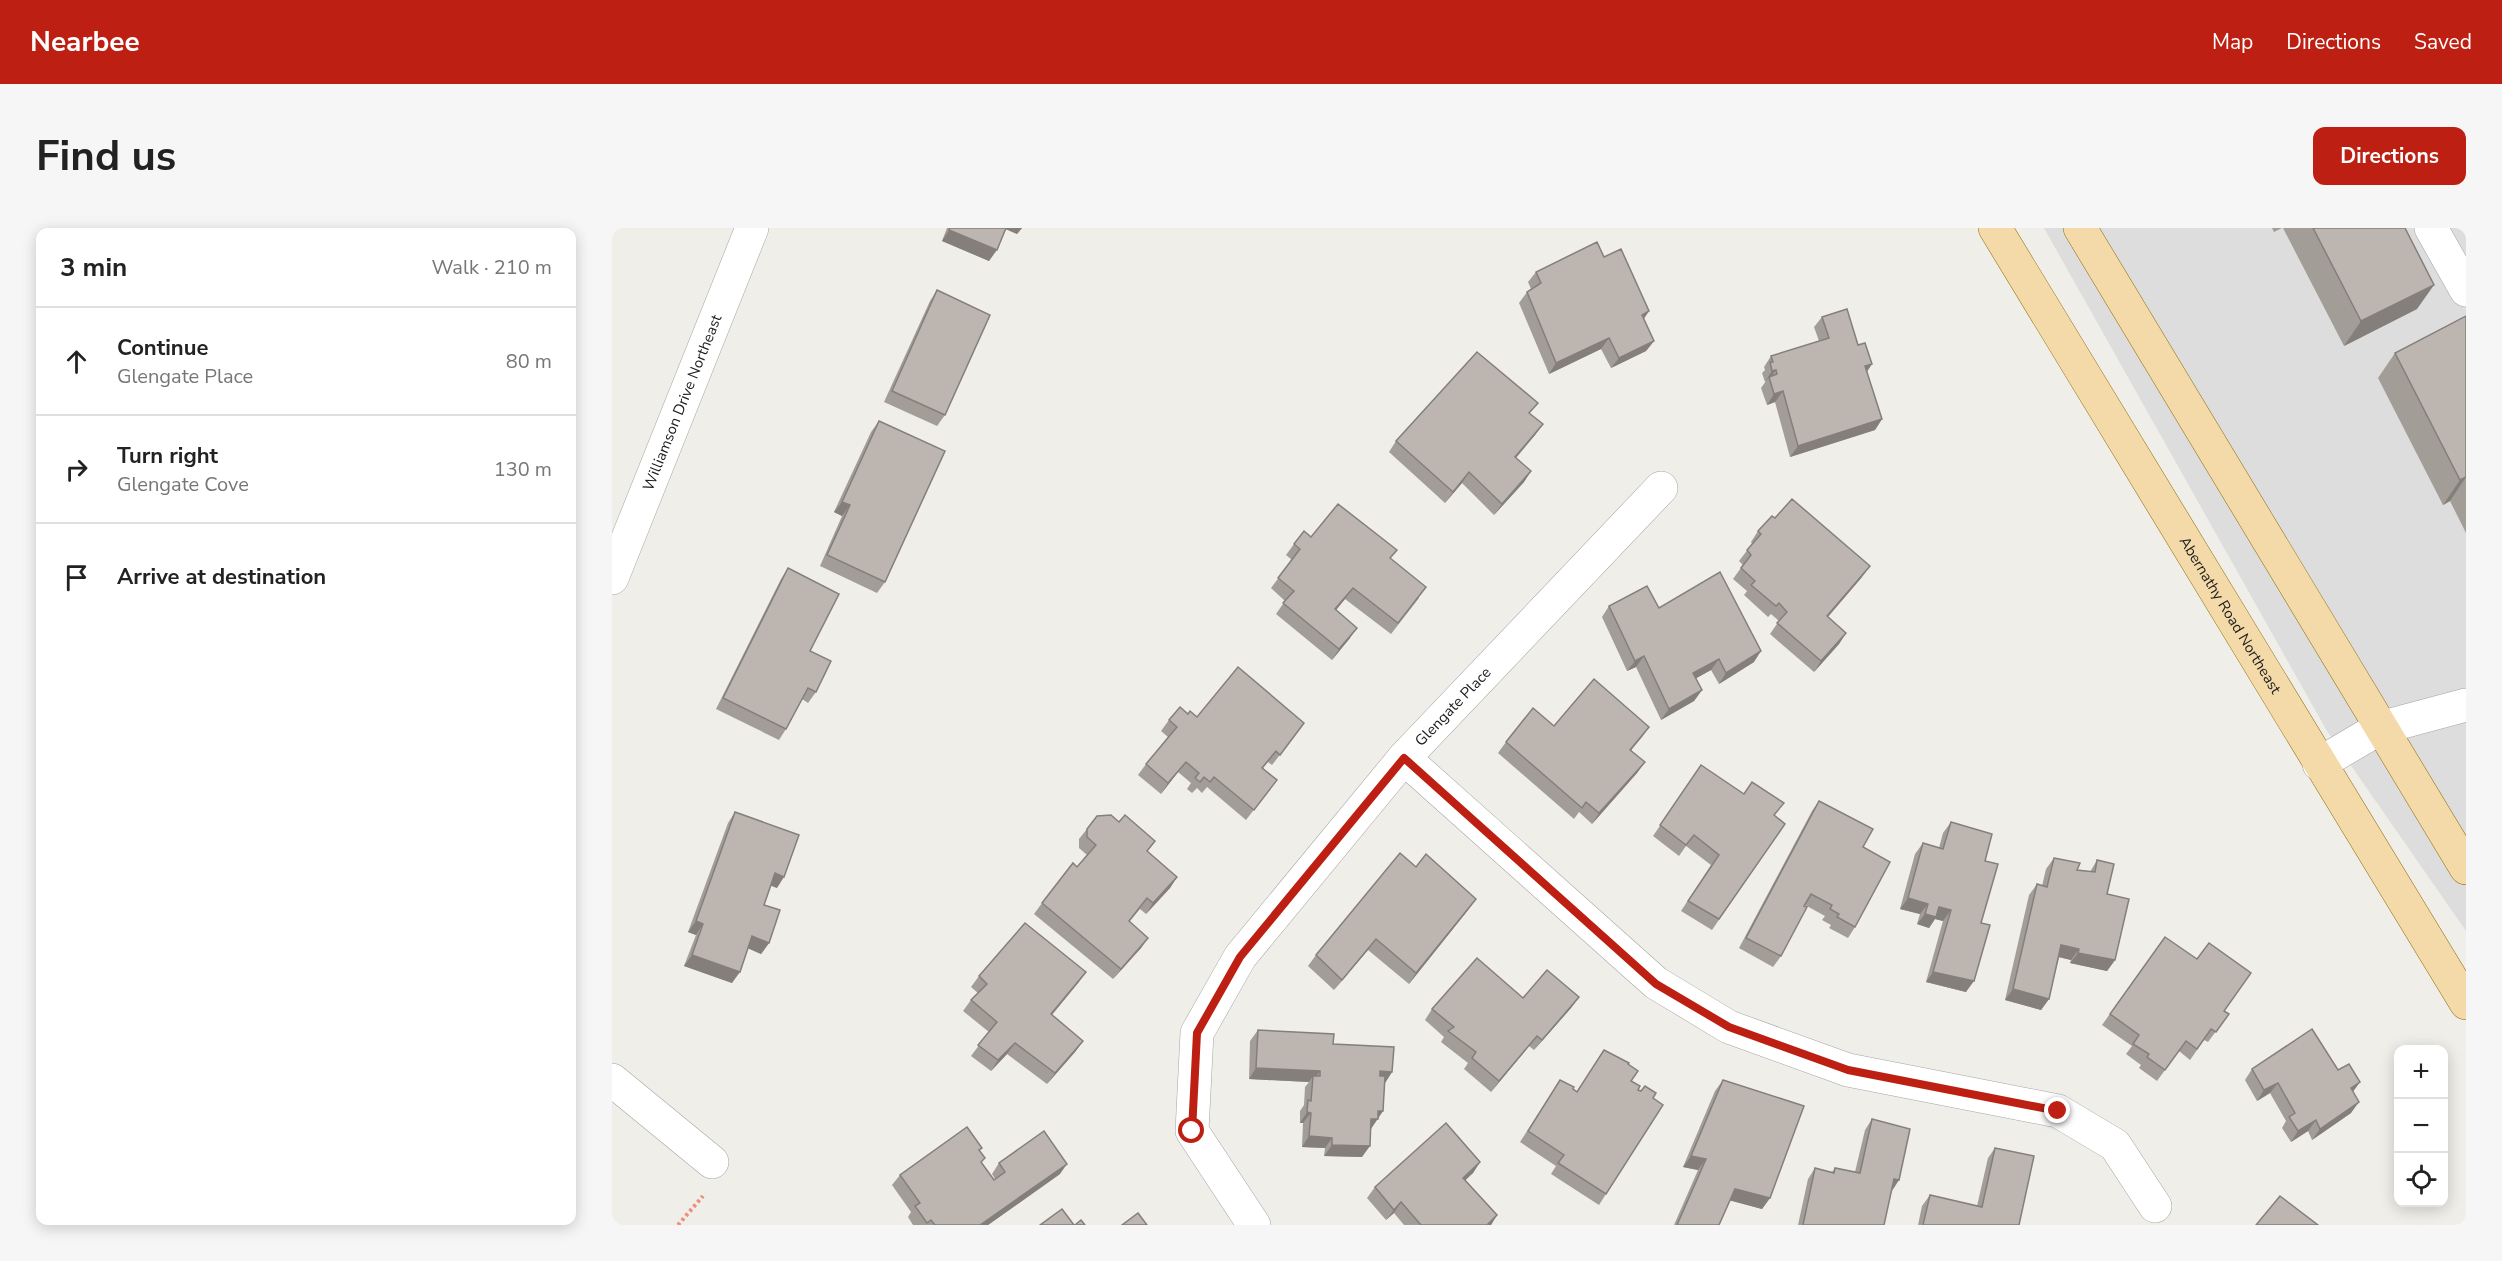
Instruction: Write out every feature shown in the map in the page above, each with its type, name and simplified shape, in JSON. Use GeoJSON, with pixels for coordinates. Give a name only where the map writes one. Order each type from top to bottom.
{"type":"FeatureCollection","features":[{"type":"Feature","properties":{"kind":"main road","name":"Abernathy Road Northeast"},"geometry":{"type":"LineString","coordinates":[[1995,228],[2466,1003]]}},
{"type":"Feature","properties":{"kind":"main road"},"geometry":{"type":"LineString","coordinates":[[2080,228],[2466,868]]}},
{"type":"Feature","properties":{"kind":"street","name":"Williamson Drive Northeast"},"geometry":{"type":"LineString","coordinates":[[612,578],[752,228]]}},
{"type":"Feature","properties":{"kind":"street"},"geometry":{"type":"LineString","coordinates":[[2431,228],[2466,290]]}},
{"type":"Feature","properties":{"kind":"street","name":"Glengate Place"},"geometry":{"type":"LineString","coordinates":[[1254,1225],[1192,1131],[1197,1033],[1240,957],[1404,758],[1661,488]]}},
{"type":"Feature","properties":{"kind":"street"},"geometry":{"type":"LineString","coordinates":[[2319,764],[2380,728],[2466,705]]}},
{"type":"Feature","properties":{"kind":"street"},"geometry":{"type":"LineString","coordinates":[[1404,758],[1656,984],[1729,1027],[1848,1070],[2058,1111],[2115,1145],[2155,1206]]}},
{"type":"Feature","properties":{"kind":"street"},"geometry":{"type":"LineString","coordinates":[[612,1080],[712,1162]]}},
{"type":"Feature","properties":{"kind":"shaded area"},"geometry":{"type":"Polygon","coordinates":[[[2044,228],[2466,228],[2466,931],[2327,731],[2044,228]]]}},
{"type":"Feature","properties":{"kind":"building"},"geometry":{"type":"Polygon","coordinates":[[[950,228],[1006,228],[997,250],[949,230],[950,228]]]}},
{"type":"Feature","properties":{"kind":"building"},"geometry":{"type":"Polygon","coordinates":[[[2313,228],[2405,228],[2434,285],[2361,321],[2313,228]]]}},
{"type":"Feature","properties":{"kind":"building"},"geometry":{"type":"Polygon","coordinates":[[[1597,242],[1604,257],[1621,249],[1649,311],[1642,315],[1654,341],[1619,358],[1609,338],[1556,363],[1527,292],[1541,283],[1536,272],[1597,242]]]}},
{"type":"Feature","properties":{"kind":"building"},"geometry":{"type":"Polygon","coordinates":[[[937,290],[990,315],[945,415],[892,391],[937,290]]]}},
{"type":"Feature","properties":{"kind":"building"},"geometry":{"type":"Polygon","coordinates":[[[1847,309],[1858,345],[1865,343],[1872,364],[1865,366],[1882,419],[1798,446],[1783,391],[1774,394],[1769,377],[1777,374],[1776,370],[1772,371],[1771,356],[1829,338],[1822,317],[1847,309]]]}},
{"type":"Feature","properties":{"kind":"building"},"geometry":{"type":"Polygon","coordinates":[[[2466,316],[2466,477],[2460,480],[2395,353],[2466,316]]]}},
{"type":"Feature","properties":{"kind":"building"},"geometry":{"type":"Polygon","coordinates":[[[1477,352],[1538,403],[1529,413],[1543,424],[1515,457],[1531,471],[1502,504],[1469,472],[1453,492],[1396,441],[1477,352]]]}},
{"type":"Feature","properties":{"kind":"building"},"geometry":{"type":"Polygon","coordinates":[[[879,421],[945,451],[885,582],[827,555],[850,505],[842,502],[879,421]]]}},
{"type":"Feature","properties":{"kind":"building"},"geometry":{"type":"Polygon","coordinates":[[[1792,499],[1870,566],[1827,616],[1846,633],[1821,661],[1777,623],[1787,612],[1779,603],[1776,606],[1751,585],[1755,581],[1741,568],[1751,555],[1747,550],[1761,534],[1758,531],[1772,516],[1775,518],[1792,499]]]}},
{"type":"Feature","properties":{"kind":"building"},"geometry":{"type":"Polygon","coordinates":[[[1338,504],[1397,550],[1390,558],[1426,587],[1398,623],[1353,588],[1335,609],[1357,628],[1339,649],[1283,603],[1294,591],[1278,578],[1300,549],[1294,544],[1304,531],[1311,537],[1338,504]]]}},
{"type":"Feature","properties":{"kind":"building"},"geometry":{"type":"Polygon","coordinates":[[[788,568],[839,594],[810,651],[831,661],[816,692],[808,688],[786,729],[723,698],[788,568]]]}},
{"type":"Feature","properties":{"kind":"building"},"geometry":{"type":"Polygon","coordinates":[[[1720,572],[1761,651],[1726,673],[1719,659],[1693,673],[1702,690],[1669,709],[1644,656],[1635,661],[1609,606],[1647,586],[1659,608],[1720,572]]]}},
{"type":"Feature","properties":{"kind":"building"},"geometry":{"type":"Polygon","coordinates":[[[1238,667],[1304,723],[1280,755],[1276,751],[1262,768],[1277,780],[1254,810],[1214,777],[1210,782],[1204,777],[1200,782],[1195,778],[1199,773],[1186,762],[1168,783],[1146,764],[1177,727],[1169,720],[1180,707],[1188,714],[1190,711],[1197,717],[1238,667]]]}},
{"type":"Feature","properties":{"kind":"building"},"geometry":{"type":"Polygon","coordinates":[[[1594,679],[1649,727],[1630,750],[1645,762],[1599,813],[1586,802],[1582,808],[1506,742],[1533,708],[1554,726],[1594,679]]]}},
{"type":"Feature","properties":{"kind":"building"},"geometry":{"type":"Polygon","coordinates":[[[1701,765],[1744,794],[1752,782],[1784,803],[1774,815],[1785,824],[1719,919],[1688,901],[1719,855],[1694,835],[1686,845],[1660,825],[1701,765]]]}},
{"type":"Feature","properties":{"kind":"building"},"geometry":{"type":"Polygon","coordinates":[[[1819,801],[1873,829],[1863,847],[1890,862],[1855,927],[1837,917],[1839,914],[1830,909],[1832,905],[1811,894],[1804,906],[1807,907],[1781,956],[1746,938],[1819,801]]]}},
{"type":"Feature","properties":{"kind":"building"},"geometry":{"type":"Polygon","coordinates":[[[735,812],[799,835],[784,877],[775,873],[764,905],[780,910],[769,943],[752,936],[740,972],[692,955],[703,924],[696,921],[735,812]]]}},
{"type":"Feature","properties":{"kind":"building"},"geometry":{"type":"Polygon","coordinates":[[[1111,815],[1119,822],[1125,815],[1155,841],[1147,851],[1177,877],[1153,903],[1147,898],[1129,921],[1148,938],[1121,969],[1042,903],[1073,863],[1077,867],[1096,845],[1087,837],[1087,829],[1097,816],[1111,815]]]}},
{"type":"Feature","properties":{"kind":"building"},"geometry":{"type":"Polygon","coordinates":[[[1951,822],[1992,834],[1985,861],[1998,864],[1981,923],[1990,925],[1974,981],[1933,972],[1951,910],[1939,907],[1936,917],[1925,914],[1928,904],[1908,898],[1923,843],[1943,849],[1951,822]]]}},
{"type":"Feature","properties":{"kind":"building"},"geometry":{"type":"Polygon","coordinates":[[[1400,853],[1416,867],[1426,854],[1476,899],[1416,973],[1376,939],[1342,980],[1316,955],[1400,853]]]}},
{"type":"Feature","properties":{"kind":"building"},"geometry":{"type":"Polygon","coordinates":[[[2054,858],[2080,863],[2077,870],[2095,872],[2097,860],[2114,864],[2107,894],[2129,899],[2115,960],[2078,953],[2079,949],[2061,945],[2049,999],[2013,989],[2037,884],[2047,887],[2054,858]]]}},
{"type":"Feature","properties":{"kind":"building"},"geometry":{"type":"Polygon","coordinates":[[[1025,923],[1086,972],[1051,1014],[1083,1041],[1055,1073],[1015,1043],[998,1060],[978,1045],[997,1022],[971,1000],[987,984],[979,976],[1025,923]]]}},
{"type":"Feature","properties":{"kind":"building"},"geometry":{"type":"Polygon","coordinates":[[[2165,937],[2197,959],[2209,943],[2251,973],[2224,1011],[2229,1014],[2216,1032],[2211,1029],[2197,1049],[2186,1041],[2165,1070],[2147,1057],[2149,1054],[2133,1044],[2139,1035],[2110,1014],[2165,937]]]}},
{"type":"Feature","properties":{"kind":"building"},"geometry":{"type":"Polygon","coordinates":[[[1477,958],[1523,998],[1547,970],[1579,997],[1542,1040],[1537,1036],[1499,1081],[1472,1058],[1476,1052],[1448,1031],[1454,1027],[1432,1009],[1477,958]]]}},
{"type":"Feature","properties":{"kind":"building"},"geometry":{"type":"Polygon","coordinates":[[[2312,1029],[2338,1070],[2349,1064],[2360,1082],[2351,1088],[2359,1102],[2320,1129],[2316,1120],[2298,1131],[2289,1117],[2295,1113],[2278,1083],[2264,1090],[2252,1069],[2312,1029]]]}},
{"type":"Feature","properties":{"kind":"building"},"geometry":{"type":"Polygon","coordinates":[[[1258,1030],[1334,1034],[1333,1044],[1394,1047],[1392,1072],[1380,1071],[1380,1076],[1385,1076],[1383,1111],[1378,1111],[1378,1119],[1371,1119],[1370,1146],[1332,1145],[1332,1138],[1309,1136],[1311,1113],[1307,1112],[1308,1100],[1311,1101],[1313,1076],[1320,1076],[1320,1071],[1256,1068],[1258,1030]]]}},
{"type":"Feature","properties":{"kind":"building"},"geometry":{"type":"Polygon","coordinates":[[[1604,1050],[1629,1063],[1638,1071],[1631,1081],[1640,1086],[1638,1090],[1641,1091],[1645,1086],[1656,1093],[1653,1098],[1663,1105],[1606,1194],[1558,1163],[1564,1155],[1528,1131],[1560,1080],[1574,1087],[1573,1089],[1577,1092],[1604,1050]]]}},
{"type":"Feature","properties":{"kind":"building"},"geometry":{"type":"Polygon","coordinates":[[[1723,1080],[1804,1106],[1770,1198],[1735,1189],[1719,1225],[1677,1225],[1706,1159],[1691,1156],[1723,1080]]]}},
{"type":"Feature","properties":{"kind":"building"},"geometry":{"type":"Polygon","coordinates":[[[1872,1119],[1910,1129],[1899,1180],[1894,1179],[1884,1225],[1803,1225],[1815,1168],[1834,1173],[1835,1168],[1860,1173],[1872,1119]]]}},
{"type":"Feature","properties":{"kind":"building"},"geometry":{"type":"Polygon","coordinates":[[[1446,1123],[1480,1162],[1463,1178],[1497,1215],[1487,1225],[1421,1225],[1401,1202],[1394,1210],[1375,1187],[1446,1123]]]}},
{"type":"Feature","properties":{"kind":"building"},"geometry":{"type":"Polygon","coordinates":[[[967,1127],[982,1148],[979,1150],[985,1158],[981,1162],[994,1180],[1005,1172],[999,1163],[1044,1131],[1067,1164],[980,1225],[935,1225],[931,1220],[927,1223],[915,1206],[920,1203],[900,1175],[967,1127]]]}},
{"type":"Feature","properties":{"kind":"building"},"geometry":{"type":"Polygon","coordinates":[[[1995,1148],[2034,1156],[2019,1225],[1923,1225],[1930,1195],[1982,1207],[1995,1148]]]}},
{"type":"Feature","properties":{"kind":"building"},"geometry":{"type":"Polygon","coordinates":[[[2280,1196],[2318,1225],[2256,1225],[2280,1196]]]}},
{"type":"Feature","properties":{"kind":"building"},"geometry":{"type":"Polygon","coordinates":[[[1062,1209],[1074,1225],[1040,1225],[1062,1209]]]}},
{"type":"Feature","properties":{"kind":"building"},"geometry":{"type":"Polygon","coordinates":[[[1138,1213],[1147,1225],[1122,1225],[1138,1213]]]}},
{"type":"Feature","properties":{"kind":"building"},"geometry":{"type":"Polygon","coordinates":[[[1081,1220],[1085,1225],[1075,1225],[1081,1220]]]}},
{"type":"Feature","properties":{"kind":"route"},"geometry":{"type":"LineString","coordinates":[[1192,1131],[1197,1033],[1240,957],[1404,758],[1656,984],[1729,1027],[1848,1070],[2058,1111]]}}]}
